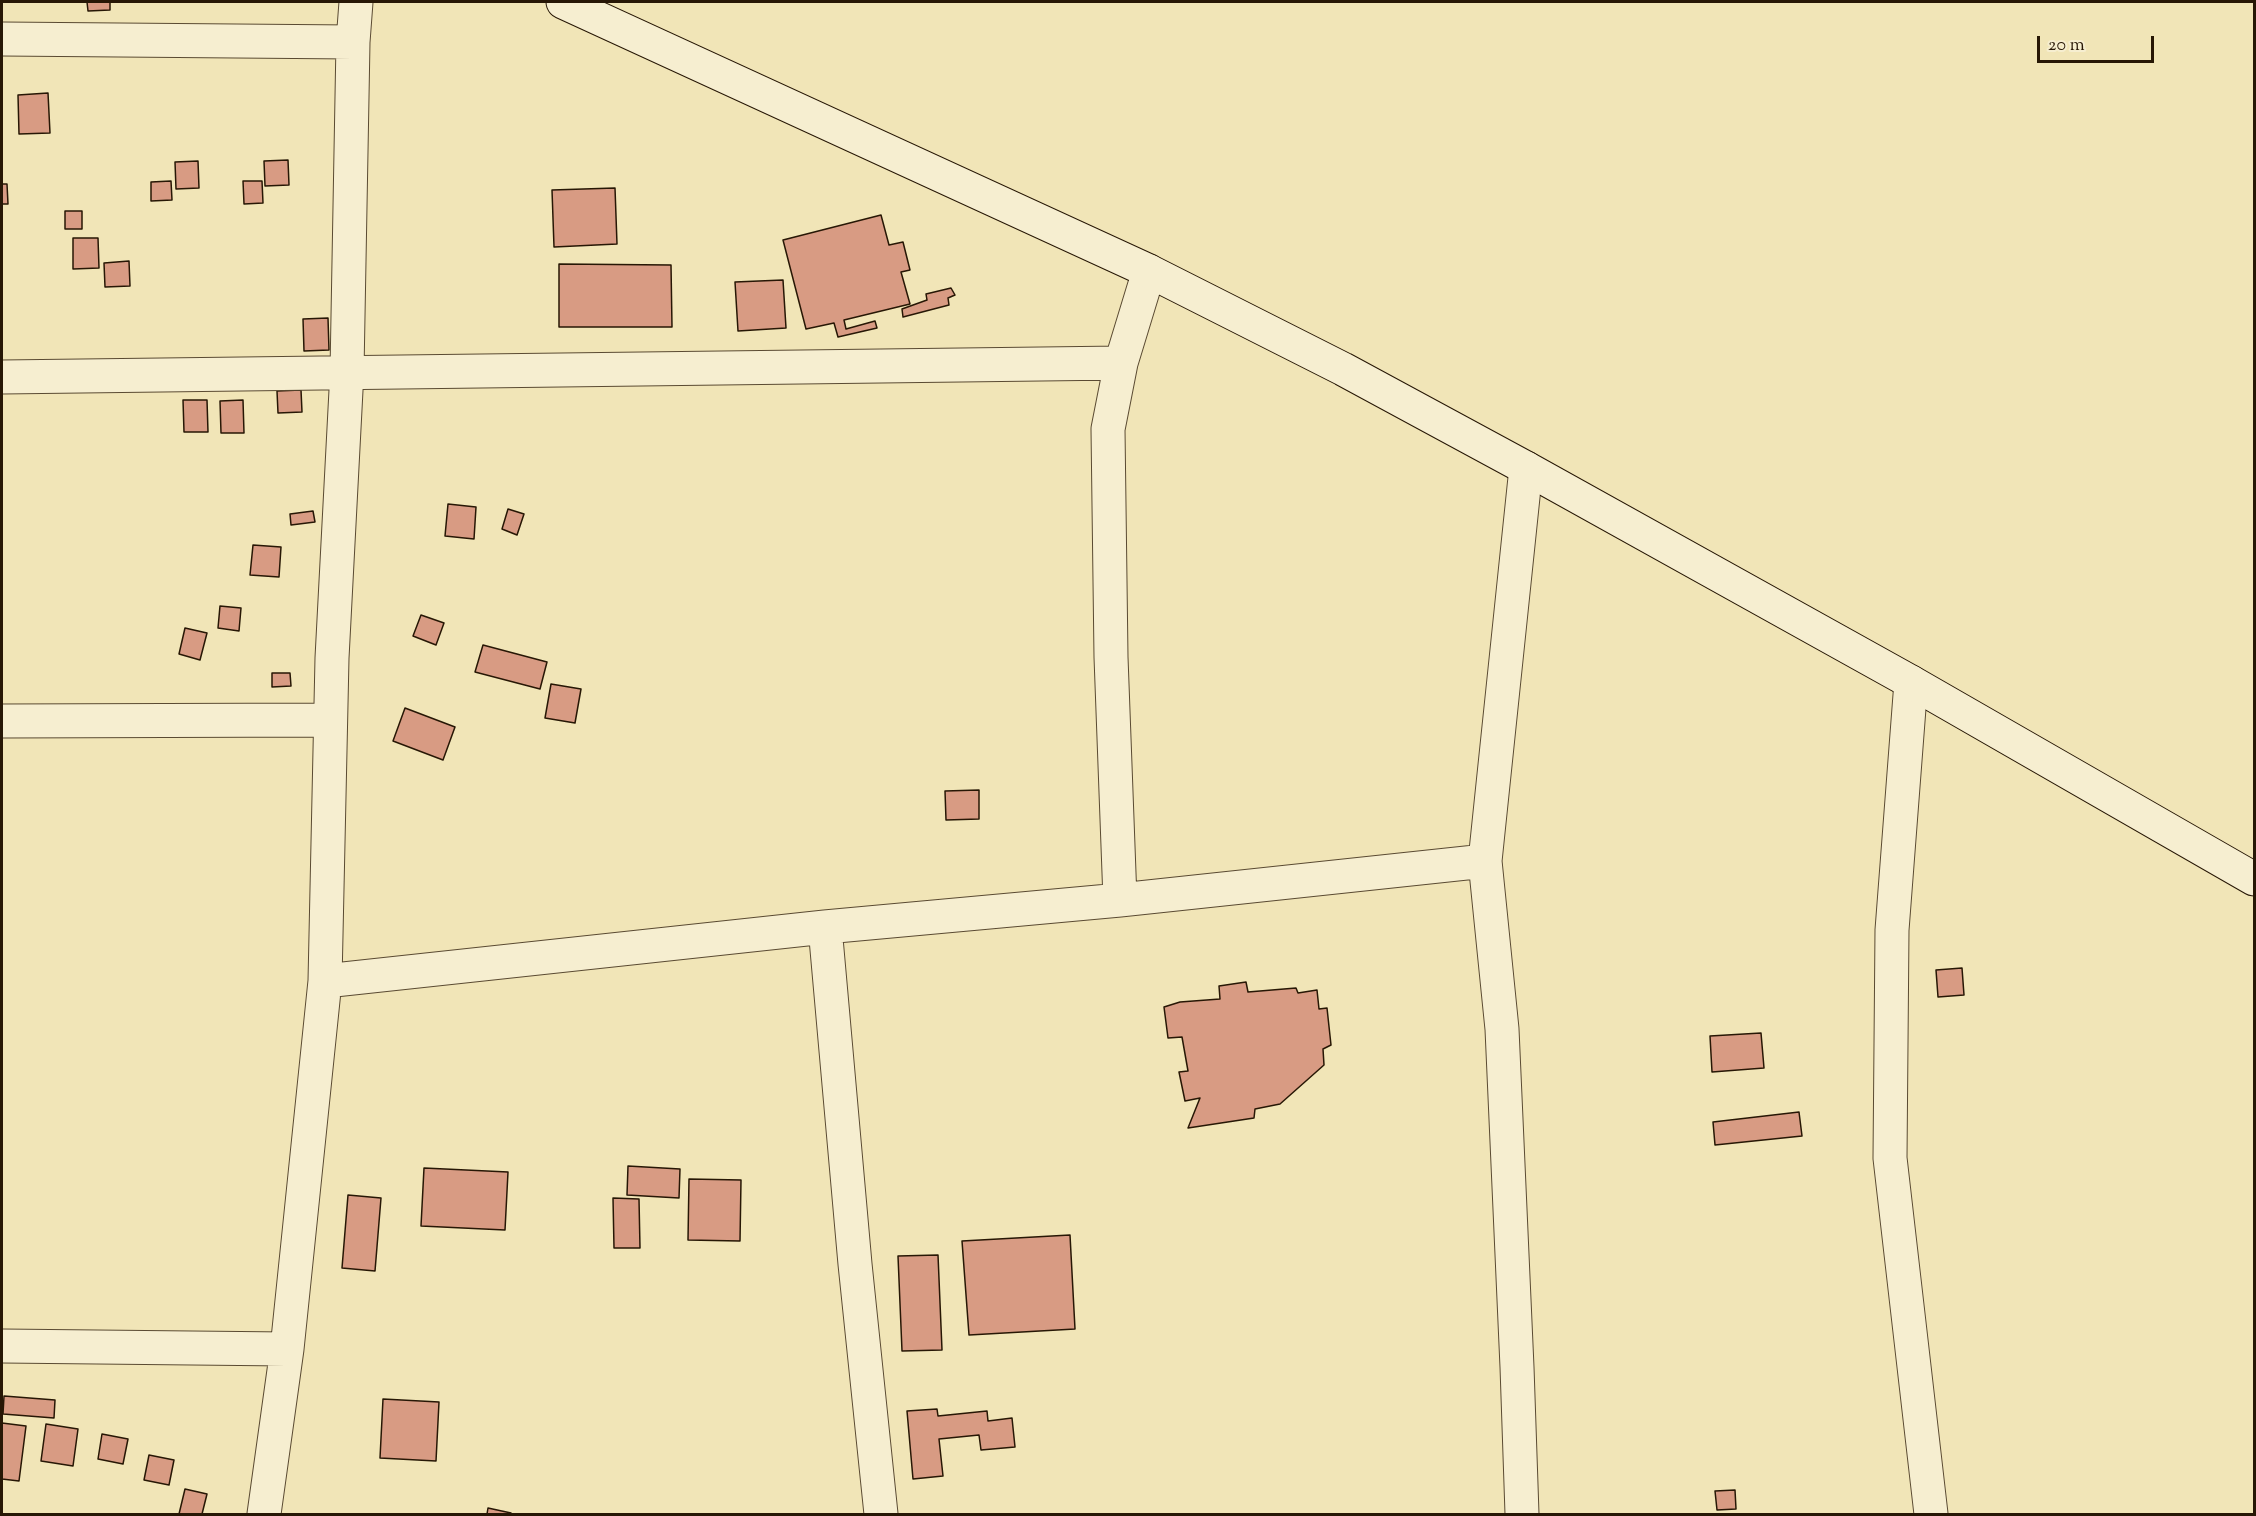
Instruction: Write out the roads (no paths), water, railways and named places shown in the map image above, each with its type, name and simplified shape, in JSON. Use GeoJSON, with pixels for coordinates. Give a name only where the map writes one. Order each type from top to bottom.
{"type":"FeatureCollection","features":[{"type":"Feature","properties":{"kind":"street"},"geometry":{"type":"LineString","coordinates":[[264,1515],[287,1349],[325,981],[330,720],[347,371],[353,42],[356,2]]}},
{"type":"Feature","properties":{"kind":"street"},"geometry":{"type":"LineString","coordinates":[[563,2],[1149,272],[1343,369],[1911,682],[2254,879]]}},
{"type":"Feature","properties":{"kind":"street"},"geometry":{"type":"LineString","coordinates":[[2,39],[353,42]]}},
{"type":"Feature","properties":{"kind":"street"},"geometry":{"type":"LineString","coordinates":[[1120,900],[1111,657],[1108,429],[1121,363],[1149,272]]}},
{"type":"Feature","properties":{"kind":"street"},"geometry":{"type":"LineString","coordinates":[[2,377],[1121,363]]}},
{"type":"Feature","properties":{"kind":"street"},"geometry":{"type":"LineString","coordinates":[[1522,1515],[1502,1029],[1485,861],[1526,468]]}},
{"type":"Feature","properties":{"kind":"street"},"geometry":{"type":"LineString","coordinates":[[1911,682],[1893,930],[1890,1158],[1931,1515]]}},
{"type":"Feature","properties":{"kind":"street"},"geometry":{"type":"LineString","coordinates":[[2,722],[330,720]]}},
{"type":"Feature","properties":{"kind":"street"},"geometry":{"type":"LineString","coordinates":[[325,981],[825,927],[1120,900],[1485,861]]}},
{"type":"Feature","properties":{"kind":"street"},"geometry":{"type":"LineString","coordinates":[[825,927],[855,1264],[881,1515]]}},
{"type":"Feature","properties":{"kind":"street"},"geometry":{"type":"LineString","coordinates":[[2,1346],[287,1349]]}}]}
